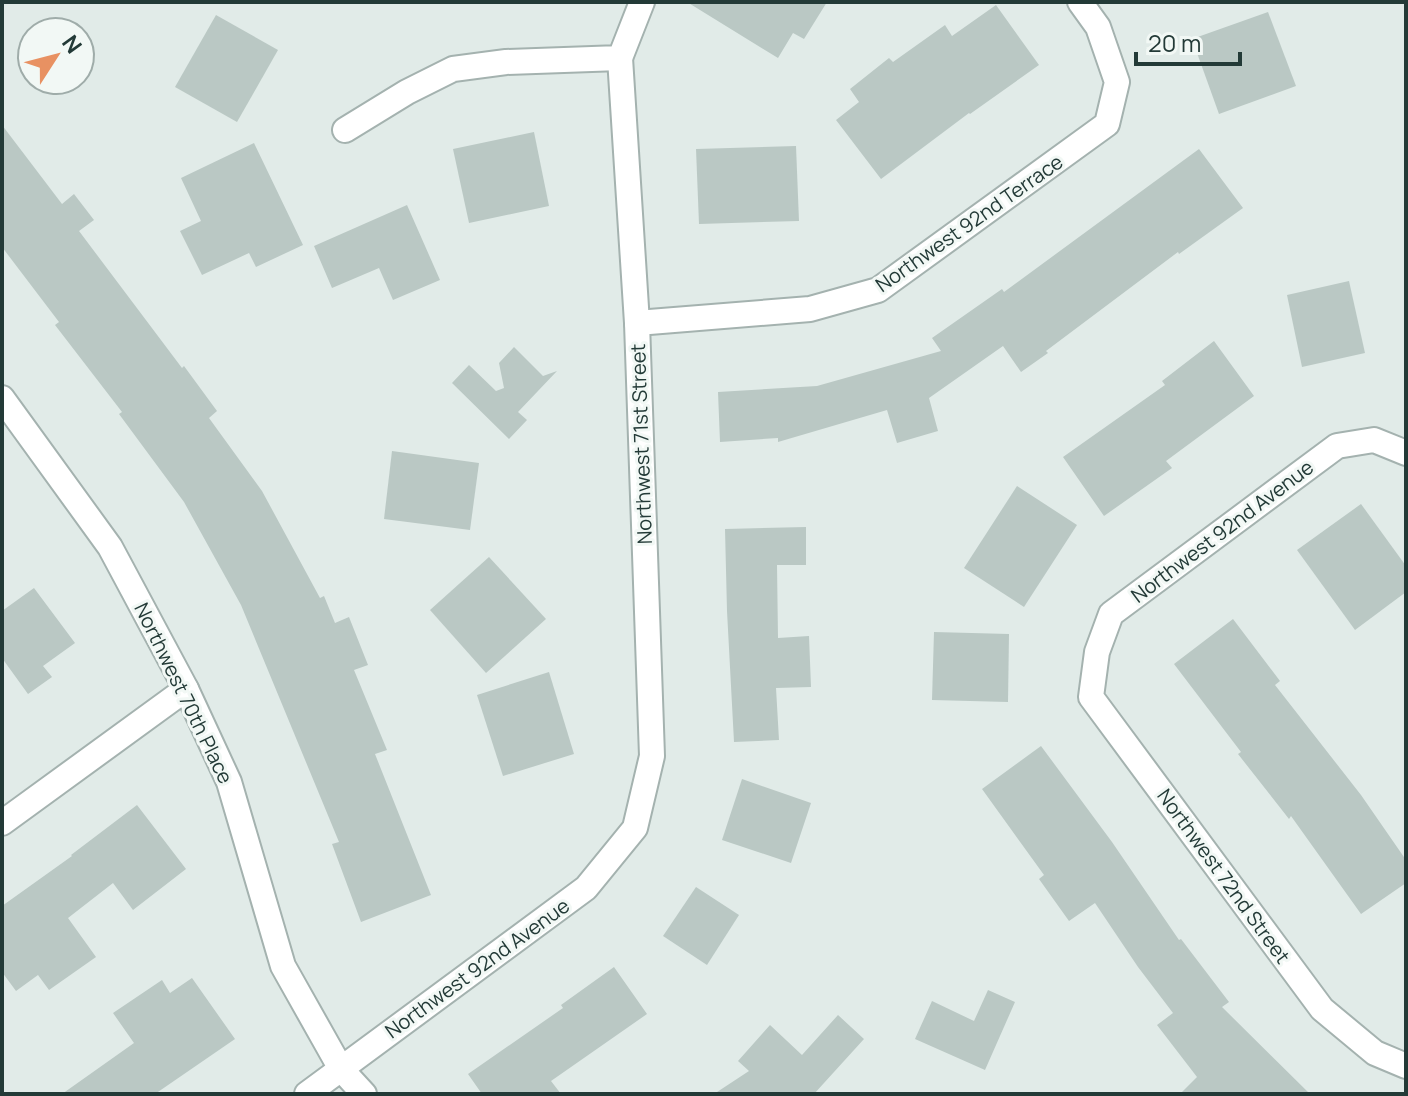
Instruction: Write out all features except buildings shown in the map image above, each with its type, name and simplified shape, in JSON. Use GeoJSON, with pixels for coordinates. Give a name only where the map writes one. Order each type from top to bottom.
{"type":"FeatureCollection","features":[{"type":"Feature","properties":{"kind":"street"},"geometry":{"type":"LineString","coordinates":[[345,130],[407,92],[453,69],[506,62],[620,58],[642,2]]}},
{"type":"Feature","properties":{"kind":"street","name":"Northwest 92nd Terrace"},"geometry":{"type":"LineString","coordinates":[[637,323],[810,309],[878,290],[1107,124],[1117,82],[1098,27],[1080,2]]}},
{"type":"Feature","properties":{"kind":"street","name":"Northwest 71st Street"},"geometry":{"type":"LineString","coordinates":[[620,58],[637,323],[652,756],[635,828]]}},
{"type":"Feature","properties":{"kind":"street","name":"Northwest 70th Place"},"geometry":{"type":"LineString","coordinates":[[2,398],[110,547],[186,689],[229,782],[283,966],[341,1069],[364,1094]]}},
{"type":"Feature","properties":{"kind":"street","name":"Northwest 92nd Avenue"},"geometry":{"type":"LineString","coordinates":[[1097,652],[1111,614],[1337,446],[1374,440],[1406,453]]}},
{"type":"Feature","properties":{"kind":"street","name":"Northwest 72nd Street"},"geometry":{"type":"LineString","coordinates":[[1097,652],[1091,697],[1322,1009],[1375,1053],[1406,1066]]}},
{"type":"Feature","properties":{"kind":"street"},"geometry":{"type":"LineString","coordinates":[[2,823],[186,689]]}},
{"type":"Feature","properties":{"kind":"street","name":"Northwest 92nd Avenue"},"geometry":{"type":"LineString","coordinates":[[307,1094],[586,888],[635,828]]}}]}
